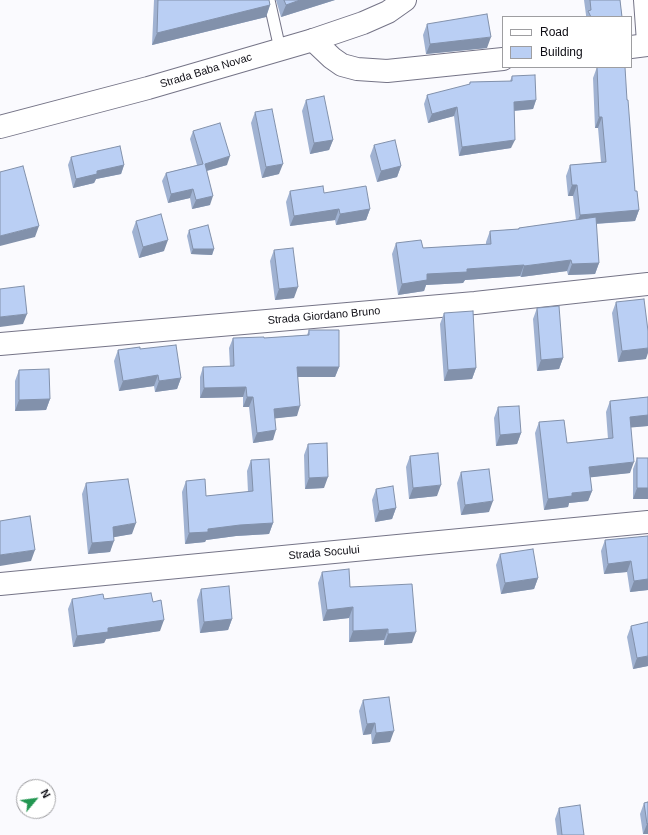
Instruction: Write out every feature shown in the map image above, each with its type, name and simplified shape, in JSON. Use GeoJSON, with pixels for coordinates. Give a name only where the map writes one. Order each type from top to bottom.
{"type":"FeatureCollection","features":[{"type":"Feature","properties":{"kind":"street","name":"Strada Baba Novac"},"geometry":{"type":"LineString","coordinates":[[0,127],[148,88],[313,40],[363,23],[388,12],[405,0]]}},
{"type":"Feature","properties":{"kind":"street"},"geometry":{"type":"LineString","coordinates":[[632,47],[648,44],[645,0]]}},
{"type":"Feature","properties":{"kind":"street"},"geometry":{"type":"LineString","coordinates":[[313,40],[332,58],[342,65],[357,69],[387,71],[502,60]]}},
{"type":"Feature","properties":{"kind":"street","name":"Strada Giordano Bruno"},"geometry":{"type":"LineString","coordinates":[[0,344],[474,302],[648,284]]}},
{"type":"Feature","properties":{"kind":"street","name":"Strada Socului"},"geometry":{"type":"LineString","coordinates":[[0,584],[648,522]]}},
{"type":"Feature","properties":{"kind":"lane"},"geometry":{"type":"LineString","coordinates":[[269,0],[280,49]]}},
{"type":"Feature","properties":{"kind":"building"},"geometry":{"type":"Polygon","coordinates":[[[158,0],[269,0],[270,5],[157,33],[158,0]]]}},
{"type":"Feature","properties":{"kind":"building"},"geometry":{"type":"Polygon","coordinates":[[[284,0],[300,0],[286,5],[284,0]]]}},
{"type":"Feature","properties":{"kind":"building"},"geometry":{"type":"Polygon","coordinates":[[[590,0],[620,0],[622,16],[590,16],[588,11],[591,10],[590,0]]]}},
{"type":"Feature","properties":{"kind":"building"},"geometry":{"type":"Polygon","coordinates":[[[487,14],[491,37],[430,44],[427,24],[487,14]]]}},
{"type":"Feature","properties":{"kind":"building"},"geometry":{"type":"Polygon","coordinates":[[[597,68],[625,68],[635,191],[637,191],[639,210],[580,215],[577,185],[572,185],[570,165],[606,162],[602,117],[599,117],[597,68]]]}},
{"type":"Feature","properties":{"kind":"building"},"geometry":{"type":"Polygon","coordinates":[[[535,75],[536,100],[514,102],[515,140],[462,147],[457,107],[432,114],[427,95],[470,84],[470,82],[512,81],[512,76],[535,75]]]}},
{"type":"Feature","properties":{"kind":"building"},"geometry":{"type":"Polygon","coordinates":[[[324,96],[333,140],[314,143],[306,100],[324,96]]]}},
{"type":"Feature","properties":{"kind":"building"},"geometry":{"type":"Polygon","coordinates":[[[272,109],[283,164],[266,167],[255,112],[272,109]]]}},
{"type":"Feature","properties":{"kind":"building"},"geometry":{"type":"Polygon","coordinates":[[[220,123],[230,156],[205,164],[213,196],[196,200],[193,189],[171,194],[166,173],[203,164],[193,131],[220,123]]]}},
{"type":"Feature","properties":{"kind":"building"},"geometry":{"type":"Polygon","coordinates":[[[395,140],[401,166],[381,171],[374,145],[395,140]]]}},
{"type":"Feature","properties":{"kind":"building"},"geometry":{"type":"Polygon","coordinates":[[[120,146],[124,165],[97,171],[97,174],[76,179],[71,157],[120,146]]]}},
{"type":"Feature","properties":{"kind":"building"},"geometry":{"type":"Polygon","coordinates":[[[23,166],[39,226],[0,236],[0,172],[23,166]]]}},
{"type":"Feature","properties":{"kind":"building"},"geometry":{"type":"Polygon","coordinates":[[[323,186],[324,193],[366,186],[370,209],[340,214],[339,209],[294,216],[290,191],[323,186]]]}},
{"type":"Feature","properties":{"kind":"building"},"geometry":{"type":"Polygon","coordinates":[[[161,214],[168,240],[143,247],[136,221],[161,214]]]}},
{"type":"Feature","properties":{"kind":"building"},"geometry":{"type":"Polygon","coordinates":[[[596,217],[599,263],[572,264],[571,260],[524,266],[467,269],[467,272],[427,274],[427,280],[402,284],[396,243],[421,240],[423,248],[491,244],[490,231],[519,229],[596,217]]]}},
{"type":"Feature","properties":{"kind":"building"},"geometry":{"type":"Polygon","coordinates":[[[208,225],[214,249],[193,249],[189,230],[208,225]]]}},
{"type":"Feature","properties":{"kind":"building"},"geometry":{"type":"Polygon","coordinates":[[[293,248],[298,287],[279,289],[274,250],[293,248]]]}},
{"type":"Feature","properties":{"kind":"building"},"geometry":{"type":"Polygon","coordinates":[[[24,286],[27,314],[0,317],[0,289],[24,286]]]}},
{"type":"Feature","properties":{"kind":"building"},"geometry":{"type":"Polygon","coordinates":[[[644,299],[648,331],[648,348],[622,351],[616,302],[644,299]]]}},
{"type":"Feature","properties":{"kind":"building"},"geometry":{"type":"Polygon","coordinates":[[[559,306],[563,358],[541,360],[537,308],[559,306]]]}},
{"type":"Feature","properties":{"kind":"building"},"geometry":{"type":"Polygon","coordinates":[[[473,311],[476,368],[448,370],[444,313],[473,311]]]}},
{"type":"Feature","properties":{"kind":"building"},"geometry":{"type":"Polygon","coordinates":[[[309,330],[339,330],[339,367],[297,367],[300,406],[274,409],[276,430],[257,433],[253,397],[247,397],[246,387],[204,388],[203,367],[234,366],[233,338],[264,338],[309,335],[309,330]]]}},
{"type":"Feature","properties":{"kind":"building"},"geometry":{"type":"Polygon","coordinates":[[[176,345],[181,378],[159,381],[158,375],[123,381],[118,350],[176,345]]]}},
{"type":"Feature","properties":{"kind":"building"},"geometry":{"type":"Polygon","coordinates":[[[49,369],[50,399],[19,400],[19,370],[49,369]]]}},
{"type":"Feature","properties":{"kind":"building"},"geometry":{"type":"Polygon","coordinates":[[[648,397],[648,415],[630,417],[634,462],[589,467],[592,491],[572,493],[572,496],[548,499],[539,422],[564,420],[567,443],[613,438],[610,401],[648,397]]]}},
{"type":"Feature","properties":{"kind":"building"},"geometry":{"type":"Polygon","coordinates":[[[519,406],[521,433],[500,435],[498,407],[519,406]]]}},
{"type":"Feature","properties":{"kind":"building"},"geometry":{"type":"Polygon","coordinates":[[[327,443],[328,477],[309,478],[308,444],[327,443]]]}},
{"type":"Feature","properties":{"kind":"building"},"geometry":{"type":"Polygon","coordinates":[[[438,453],[441,485],[413,488],[410,456],[438,453]]]}},
{"type":"Feature","properties":{"kind":"building"},"geometry":{"type":"Polygon","coordinates":[[[637,458],[648,458],[648,488],[637,488],[637,458]]]}},
{"type":"Feature","properties":{"kind":"building"},"geometry":{"type":"Polygon","coordinates":[[[269,459],[273,523],[240,525],[208,529],[208,532],[189,533],[186,481],[205,479],[206,496],[253,491],[251,460],[269,459]]]}},
{"type":"Feature","properties":{"kind":"building"},"geometry":{"type":"Polygon","coordinates":[[[489,469],[493,501],[465,505],[461,472],[489,469]]]}},
{"type":"Feature","properties":{"kind":"building"},"geometry":{"type":"Polygon","coordinates":[[[128,479],[136,523],[113,527],[114,541],[92,543],[86,483],[128,479]]]}},
{"type":"Feature","properties":{"kind":"building"},"geometry":{"type":"Polygon","coordinates":[[[393,486],[396,508],[379,511],[376,489],[393,486]]]}},
{"type":"Feature","properties":{"kind":"building"},"geometry":{"type":"Polygon","coordinates":[[[30,516],[35,550],[0,555],[0,521],[30,516]]]}},
{"type":"Feature","properties":{"kind":"building"},"geometry":{"type":"Polygon","coordinates":[[[648,536],[648,579],[634,581],[631,561],[608,564],[605,540],[648,536]]]}},
{"type":"Feature","properties":{"kind":"building"},"geometry":{"type":"Polygon","coordinates":[[[533,549],[538,578],[505,583],[500,554],[533,549]]]}},
{"type":"Feature","properties":{"kind":"building"},"geometry":{"type":"Polygon","coordinates":[[[349,569],[350,587],[412,584],[416,632],[388,634],[388,629],[353,631],[353,607],[327,610],[322,572],[349,569]]]}},
{"type":"Feature","properties":{"kind":"building"},"geometry":{"type":"Polygon","coordinates":[[[229,586],[232,619],[204,622],[201,589],[229,586]]]}},
{"type":"Feature","properties":{"kind":"building"},"geometry":{"type":"Polygon","coordinates":[[[151,593],[153,602],[161,600],[164,620],[108,628],[108,632],[77,636],[72,599],[103,594],[104,599],[151,593]]]}},
{"type":"Feature","properties":{"kind":"building"},"geometry":{"type":"Polygon","coordinates":[[[648,622],[648,656],[637,658],[631,626],[648,622]]]}},
{"type":"Feature","properties":{"kind":"building"},"geometry":{"type":"Polygon","coordinates":[[[389,697],[394,731],[376,733],[375,723],[367,724],[363,700],[389,697]]]}},
{"type":"Feature","properties":{"kind":"building"},"geometry":{"type":"Polygon","coordinates":[[[648,802],[648,823],[647,824],[644,803],[648,802]]]}},
{"type":"Feature","properties":{"kind":"building"},"geometry":{"type":"Polygon","coordinates":[[[580,805],[584,835],[562,835],[559,808],[580,805]]]}}]}
